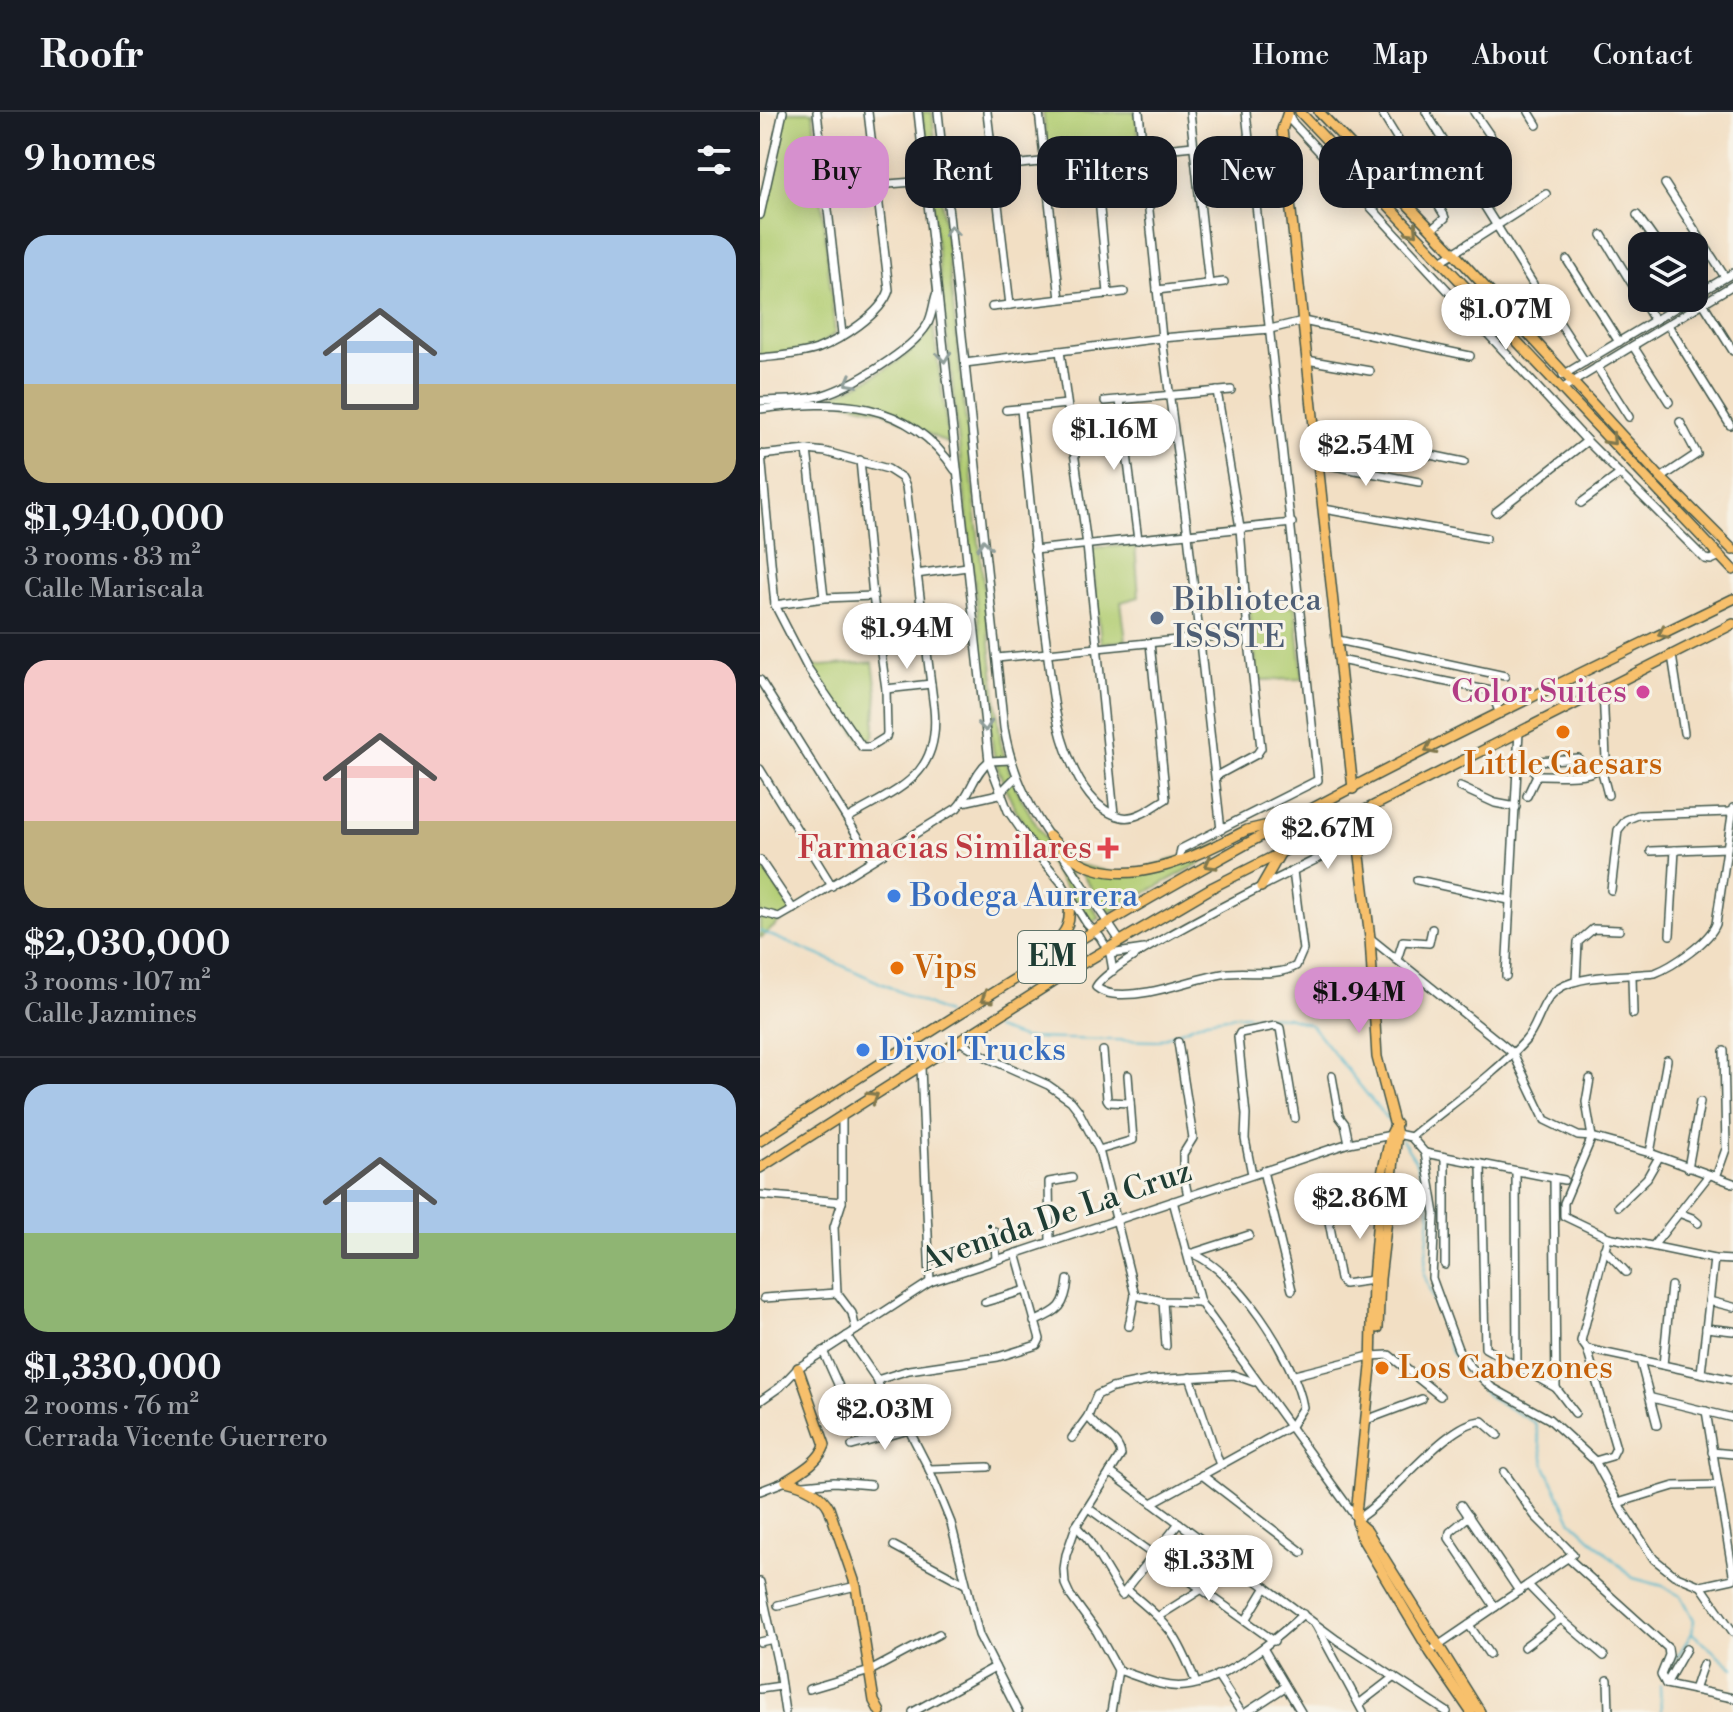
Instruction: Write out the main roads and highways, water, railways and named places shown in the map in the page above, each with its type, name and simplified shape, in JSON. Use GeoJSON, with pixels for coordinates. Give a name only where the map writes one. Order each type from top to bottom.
{"type":"FeatureCollection","features":[{"type":"Feature","properties":{"kind":"main road"},"geometry":{"type":"LineString","coordinates":[[1319,112],[1453,252],[1560,377]]}},
{"type":"Feature","properties":{"kind":"main road"},"geometry":{"type":"LineString","coordinates":[[1353,789],[1282,130],[1289,115],[1302,113],[1441,261],[1733,550]]}},
{"type":"Feature","properties":{"kind":"main road"},"geometry":{"type":"LineString","coordinates":[[1568,385],[1733,570]]}},
{"type":"Feature","properties":{"kind":"main road"},"geometry":{"type":"LineString","coordinates":[[1717,534],[1733,542]]}},
{"type":"Feature","properties":{"kind":"main road","name":"EM"},"geometry":{"type":"LineString","coordinates":[[760,1141],[1109,922],[1278,827],[1733,599]]}},
{"type":"Feature","properties":{"kind":"main road","name":"EM"},"geometry":{"type":"LineString","coordinates":[[760,1168],[1108,952],[1120,941],[1281,852],[1733,624]]}},
{"type":"Feature","properties":{"kind":"main road"},"geometry":{"type":"LineString","coordinates":[[1355,815],[1370,938],[1377,1057],[1395,1132],[1357,1520],[1360,1535],[1434,1649],[1480,1712]]}},
{"type":"Feature","properties":{"kind":"main road"},"geometry":{"type":"LineString","coordinates":[[1049,836],[1072,857],[1092,867],[1123,873],[1150,871],[1247,830],[1278,827]]}},
{"type":"Feature","properties":{"kind":"main road"},"geometry":{"type":"LineString","coordinates":[[1261,887],[1281,852]]}},
{"type":"Feature","properties":{"kind":"main road"},"geometry":{"type":"LineString","coordinates":[[1035,967],[1062,939],[1069,917],[1067,893]]}},
{"type":"Feature","properties":{"kind":"main road"},"geometry":{"type":"LineString","coordinates":[[1373,1360],[1373,1280],[1381,1178],[1395,1132]]}},
{"type":"Feature","properties":{"kind":"main road"},"geometry":{"type":"LineString","coordinates":[[798,1368],[825,1445],[812,1463],[786,1481],[804,1485],[826,1501],[856,1586],[874,1701],[880,1712]]}},
{"type":"Feature","properties":{"kind":"main road"},"geometry":{"type":"LineString","coordinates":[[1357,1520],[1367,1531],[1471,1712]]}},
{"type":"Feature","properties":{"kind":"waterway"},"geometry":{"type":"LineString","coordinates":[[760,931],[946,1013]]}},
{"type":"Feature","properties":{"kind":"waterway"},"geometry":{"type":"LineString","coordinates":[[995,1029],[1022,1038],[1157,1041],[1206,1020],[1242,1015],[1287,1017],[1311,1025],[1391,1124]]}},
{"type":"Feature","properties":{"kind":"waterway"},"geometry":{"type":"LineString","coordinates":[[1402,1140],[1415,1160],[1428,1199],[1430,1216],[1424,1274],[1451,1352],[1488,1396],[1535,1423],[1545,1466],[1571,1520],[1633,1578],[1663,1586],[1682,1597],[1694,1620],[1692,1633],[1666,1675]]}},
{"type":"Feature","properties":{"kind":"waterway"},"geometry":{"type":"LineString","coordinates":[[1692,1633],[1733,1668]]}},
{"type":"Feature","properties":{"kind":"waterway"},"geometry":{"type":"LineString","coordinates":[[1660,1685],[1661,1712]]}},
{"type":"Feature","properties":{"kind":"place","name":"Biblioteca ISSSTE"},"geometry":{"type":"Point","coordinates":[1157,618]}},
{"type":"Feature","properties":{"kind":"place","name":"Color Suites"},"geometry":{"type":"Point","coordinates":[1643,692]}},
{"type":"Feature","properties":{"kind":"place","name":"Little Caesars"},"geometry":{"type":"Point","coordinates":[1563,732]}},
{"type":"Feature","properties":{"kind":"place","name":"Farmacias Similares"},"geometry":{"type":"Point","coordinates":[1108,848]}},
{"type":"Feature","properties":{"kind":"place","name":"Bodega Aurrera"},"geometry":{"type":"Point","coordinates":[894,896]}},
{"type":"Feature","properties":{"kind":"place","name":"Vips"},"geometry":{"type":"Point","coordinates":[897,968]}},
{"type":"Feature","properties":{"kind":"place","name":"Divol Trucks"},"geometry":{"type":"Point","coordinates":[863,1050]}},
{"type":"Feature","properties":{"kind":"place","name":"Los Cabezones"},"geometry":{"type":"Point","coordinates":[1382,1368]}}]}
